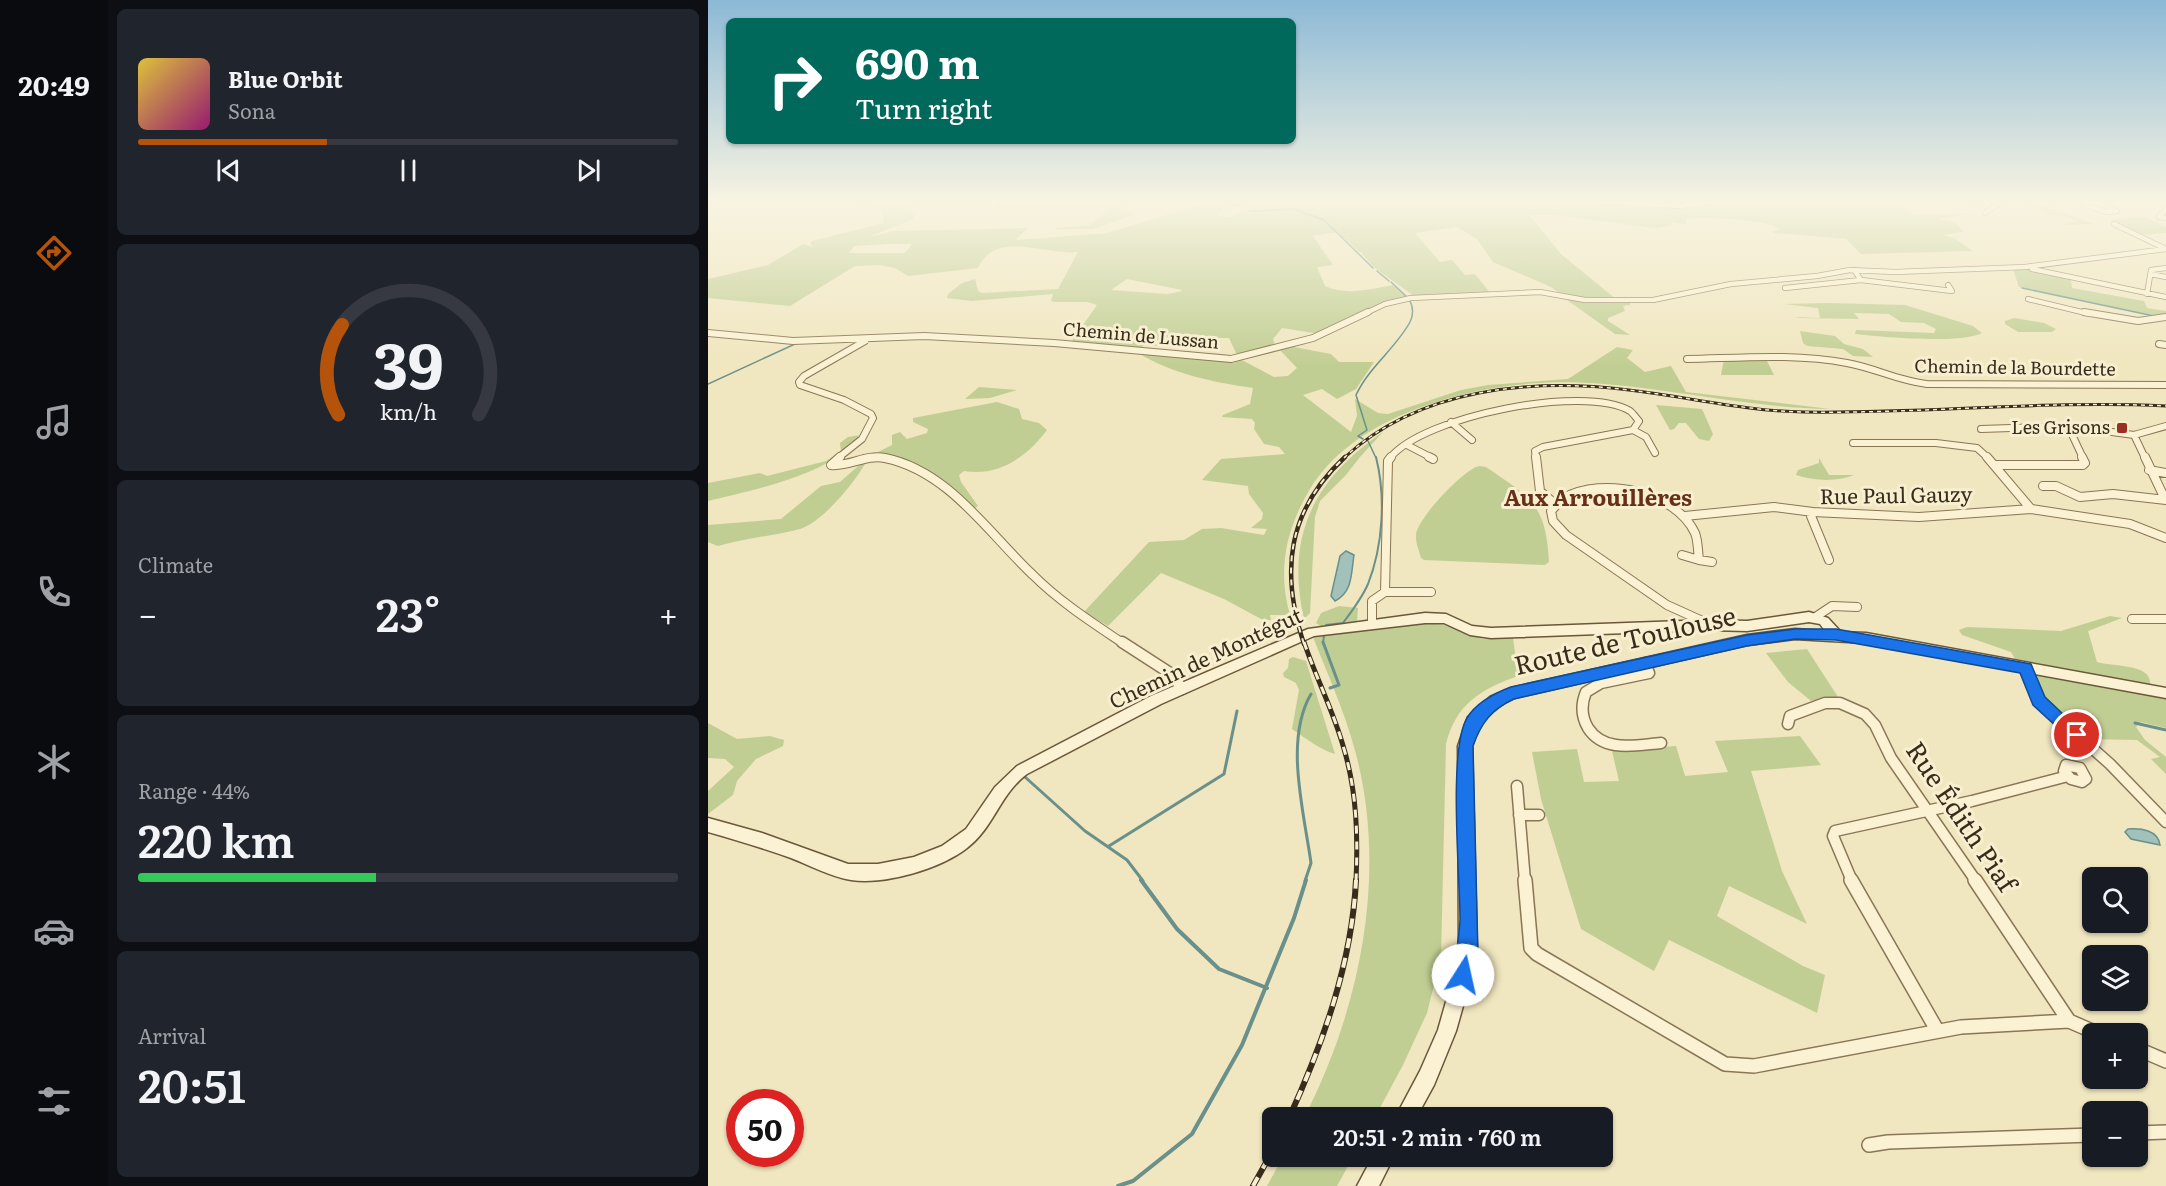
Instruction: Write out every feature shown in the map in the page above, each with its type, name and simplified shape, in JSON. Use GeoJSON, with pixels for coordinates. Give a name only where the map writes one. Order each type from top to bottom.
{"type":"FeatureCollection","features":[{"type":"Feature","properties":{"kind":"street"},"geometry":{"type":"LineString","coordinates":[[2025,267],[2116,255]]}},
{"type":"Feature","properties":{"kind":"street"},"geometry":{"type":"LineString","coordinates":[[2025,267],[2165,298]]}},
{"type":"Feature","properties":{"kind":"street","name":"Chemin de Lussan"},"geometry":{"type":"LineString","coordinates":[[708,333],[776,341],[936,336],[1054,343],[1231,359],[1313,338],[1385,304],[1401,299],[1540,292],[1585,300],[1653,300],[1731,284],[1854,270],[1895,272],[2025,267]]}},
{"type":"Feature","properties":{"kind":"street"},"geometry":{"type":"LineString","coordinates":[[2147,294],[2153,268],[2166,268]]}},
{"type":"Feature","properties":{"kind":"street"},"geometry":{"type":"LineString","coordinates":[[1854,270],[1861,280]]}},
{"type":"Feature","properties":{"kind":"street"},"geometry":{"type":"LineString","coordinates":[[2150,274],[2166,278]]}},
{"type":"Feature","properties":{"kind":"street"},"geometry":{"type":"LineString","coordinates":[[1785,288],[1861,280],[1894,286],[1952,291],[1948,285]]}},
{"type":"Feature","properties":{"kind":"street"},"geometry":{"type":"LineString","coordinates":[[2028,299],[2136,320],[2155,321],[2166,317]]}},
{"type":"Feature","properties":{"kind":"street"},"geometry":{"type":"LineString","coordinates":[[868,339],[804,376],[799,382],[800,385],[857,406],[873,418],[867,434],[859,443],[831,465],[836,466],[855,459],[877,457],[912,468],[986,524],[1036,578],[1080,615],[1173,675],[1182,689]]}},
{"type":"Feature","properties":{"kind":"street"},"geometry":{"type":"LineString","coordinates":[[2159,344],[2166,345]]}},
{"type":"Feature","properties":{"kind":"street","name":"Chemin de la Bourdette"},"geometry":{"type":"LineString","coordinates":[[1687,359],[1764,357],[1833,361],[1927,384],[2166,385]]}},
{"type":"Feature","properties":{"kind":"street"},"geometry":{"type":"LineString","coordinates":[[1385,592],[1390,458],[1430,430],[1484,413],[1590,402],[1615,404],[1632,410],[1639,421],[1633,430]]}},
{"type":"Feature","properties":{"kind":"street"},"geometry":{"type":"LineString","coordinates":[[1451,422],[1472,440]]}},
{"type":"Feature","properties":{"kind":"street"},"geometry":{"type":"LineString","coordinates":[[1997,465],[2083,465],[2085,463],[2068,426]]}},
{"type":"Feature","properties":{"kind":"street"},"geometry":{"type":"LineString","coordinates":[[1981,429],[2068,426],[2134,435],[2166,426]]}},
{"type":"Feature","properties":{"kind":"street"},"geometry":{"type":"LineString","coordinates":[[1555,504],[1540,491],[1535,452],[1543,447],[1633,430],[1646,437],[1654,453]]}},
{"type":"Feature","properties":{"kind":"street"},"geometry":{"type":"LineString","coordinates":[[2134,435],[2149,470],[2166,499]]}},
{"type":"Feature","properties":{"kind":"street"},"geometry":{"type":"LineString","coordinates":[[1853,443],[1936,443],[1979,449],[2031,509]]}},
{"type":"Feature","properties":{"kind":"street"},"geometry":{"type":"LineString","coordinates":[[1407,446],[1433,459]]}},
{"type":"Feature","properties":{"kind":"street"},"geometry":{"type":"LineString","coordinates":[[2149,470],[2166,472]]}},
{"type":"Feature","properties":{"kind":"street"},"geometry":{"type":"LineString","coordinates":[[2043,486],[2056,486],[2080,496],[2107,494],[2166,499]]}},
{"type":"Feature","properties":{"kind":"street"},"geometry":{"type":"LineString","coordinates":[[1699,560],[1697,536],[1685,516],[1659,498],[1625,490],[1588,491],[1565,498],[1555,504],[1550,514],[1558,528],[1667,605],[1710,625]]}},
{"type":"Feature","properties":{"kind":"street"},"geometry":{"type":"LineString","coordinates":[[1685,516],[1774,507],[1813,512]]}},
{"type":"Feature","properties":{"kind":"street","name":"Rue Paul Gauzy"},"geometry":{"type":"LineString","coordinates":[[1829,560],[1811,516],[1813,512],[1919,517],[2031,509],[2130,524],[2166,538]]}},
{"type":"Feature","properties":{"kind":"street"},"geometry":{"type":"LineString","coordinates":[[1682,555],[1712,562]]}},
{"type":"Feature","properties":{"kind":"street"},"geometry":{"type":"LineString","coordinates":[[1372,624],[1372,601],[1385,592],[1431,592]]}},
{"type":"Feature","properties":{"kind":"street"},"geometry":{"type":"LineString","coordinates":[[1814,618],[1832,606],[1857,607]]}},
{"type":"Feature","properties":{"kind":"street","name":"Chemin de Montégut"},"geometry":{"type":"LineString","coordinates":[[708,825],[762,840],[848,872],[862,875],[892,870],[950,851],[964,842],[973,833],[1011,776],[1182,689],[1312,632],[1436,618],[1446,619],[1470,630],[1491,633],[1710,625],[1747,626],[1814,618]]}},
{"type":"Feature","properties":{"kind":"street"},"geometry":{"type":"LineString","coordinates":[[1814,618],[1820,634]]}},
{"type":"Feature","properties":{"kind":"street"},"geometry":{"type":"LineString","coordinates":[[1814,618],[1824,621],[1836,635]]}},
{"type":"Feature","properties":{"kind":"street"},"geometry":{"type":"LineString","coordinates":[[2132,619],[2166,619]]}},
{"type":"Feature","properties":{"kind":"street","name":"Route de Toulouse"},"geometry":{"type":"LineString","coordinates":[[1411,1107],[1427,1078],[1447,1031],[1468,956],[1465,746],[1473,721],[1495,701],[1511,693],[1769,636],[1820,634],[2166,693]]}},
{"type":"Feature","properties":{"kind":"street"},"geometry":{"type":"LineString","coordinates":[[1645,663],[1649,673],[1601,683],[1586,692],[1582,713],[1590,733],[1608,746],[1661,743]]}},
{"type":"Feature","properties":{"kind":"street"},"geometry":{"type":"LineString","coordinates":[[2026,668],[2039,701],[2110,764],[2166,822]]}},
{"type":"Feature","properties":{"kind":"street","name":"Rue Édith Piaf"},"geometry":{"type":"LineString","coordinates":[[1788,724],[1790,716],[1805,707],[1821,703],[1851,704],[1878,727],[1891,758],[2044,980],[2069,1021]]}},
{"type":"Feature","properties":{"kind":"street"},"geometry":{"type":"LineString","coordinates":[[1937,1030],[1849,877],[1833,836],[1840,828],[1928,811],[2067,776]]}},
{"type":"Feature","properties":{"kind":"street"},"geometry":{"type":"LineString","coordinates":[[1517,786],[1532,948],[1537,954],[1725,1064],[1754,1066],[1937,1030],[2069,1021],[2082,1027]]}},
{"type":"Feature","properties":{"kind":"street"},"geometry":{"type":"LineString","coordinates":[[1519,815],[1539,815]]}},
{"type":"Feature","properties":{"kind":"street"},"geometry":{"type":"LineString","coordinates":[[2148,1053],[2166,1061]]}},
{"type":"Feature","properties":{"kind":"street"},"geometry":{"type":"LineString","coordinates":[[2148,1133],[2166,1132]]}},
{"type":"Feature","properties":{"kind":"street"},"geometry":{"type":"LineString","coordinates":[[1869,1145],[1888,1142],[2082,1134]]}},
{"type":"Feature","properties":{"kind":"street"},"geometry":{"type":"LineString","coordinates":[[1368,1186],[1378,1167]]}},
{"type":"Feature","properties":{"kind":"green space"},"geometry":{"type":"Polygon","coordinates":[[[784,255],[987,255],[978,268],[908,276],[895,268],[880,265],[855,266],[790,306],[708,298],[708,279],[768,265],[784,255]]]}},
{"type":"Feature","properties":{"kind":"green space"},"geometry":{"type":"Polygon","coordinates":[[[1076,255],[1326,255],[1333,265],[1317,267],[1325,286],[1350,291],[1393,285],[1406,297],[1320,334],[1282,328],[1273,339],[1275,346],[1242,356],[1236,353],[1229,338],[1200,338],[1184,347],[1144,345],[1141,349],[1071,342],[1097,305],[1088,302],[1054,302],[1051,301],[1053,294],[972,301],[947,298],[948,294],[962,283],[975,279],[978,291],[982,293],[1058,289],[1076,255]],[[1127,279],[1111,290],[1168,294],[1182,290],[1127,279]]]}},
{"type":"Feature","properties":{"kind":"green space"},"geometry":{"type":"Polygon","coordinates":[[[1363,255],[1434,255],[1440,262],[1452,260],[1465,275],[1475,274],[1491,294],[1414,296],[1375,268],[1363,255]]]}},
{"type":"Feature","properties":{"kind":"green space"},"geometry":{"type":"Polygon","coordinates":[[[1488,255],[1563,255],[1617,300],[1582,299],[1565,295],[1493,262],[1488,255]]]}},
{"type":"Feature","properties":{"kind":"green space"},"geometry":{"type":"Polygon","coordinates":[[[2013,269],[2026,269],[2071,280],[2072,288],[2144,301],[2147,308],[2166,311],[2166,314],[2162,317],[2019,287],[2013,269]]]}},
{"type":"Feature","properties":{"kind":"green space"},"geometry":{"type":"Polygon","coordinates":[[[1564,298],[1600,303],[1630,303],[1630,305],[1623,306],[1625,311],[1608,318],[1608,321],[1630,335],[1615,334],[1564,298]]]}},
{"type":"Feature","properties":{"kind":"green space"},"geometry":{"type":"Polygon","coordinates":[[[1784,304],[1905,305],[1973,326],[1982,333],[1940,339],[1855,334],[1856,330],[1934,333],[1936,329],[1924,323],[1901,322],[1889,314],[1854,313],[1859,319],[1800,318],[1795,317],[1820,318],[1818,308],[1784,304]]]}},
{"type":"Feature","properties":{"kind":"green space"},"geometry":{"type":"Polygon","coordinates":[[[2014,318],[2044,323],[2056,329],[2052,332],[2018,332],[2005,324],[2005,321],[2014,318]]]}},
{"type":"Feature","properties":{"kind":"green space"},"geometry":{"type":"Polygon","coordinates":[[[1800,331],[1835,336],[1844,344],[1863,349],[1873,357],[1853,356],[1843,349],[1807,346],[1803,343],[1800,331]]]}},
{"type":"Feature","properties":{"kind":"green space"},"geometry":{"type":"Polygon","coordinates":[[[1289,346],[1331,354],[1339,362],[1374,362],[1356,389],[1337,399],[1322,389],[1303,395],[1351,432],[1357,416],[1355,399],[1378,413],[1388,414],[1461,390],[1488,385],[1568,379],[1617,347],[1633,350],[1627,358],[1645,372],[1671,366],[1686,392],[1830,409],[1773,406],[1579,382],[1528,384],[1452,397],[1404,414],[1377,428],[1351,444],[1319,476],[1295,519],[1286,550],[1284,582],[1290,615],[1270,615],[1271,620],[1263,620],[1224,599],[1161,573],[1108,626],[1084,612],[1149,542],[1184,540],[1202,529],[1221,528],[1264,535],[1267,529],[1251,528],[1262,519],[1263,513],[1249,494],[1248,486],[1202,480],[1221,459],[1285,454],[1279,447],[1264,444],[1254,429],[1255,423],[1252,419],[1222,417],[1250,404],[1253,388],[1193,376],[1138,353],[1216,361],[1240,359],[1274,377],[1288,376],[1297,368],[1278,348],[1289,346]]]}},
{"type":"Feature","properties":{"kind":"green space"},"geometry":{"type":"Polygon","coordinates":[[[1724,359],[1766,359],[1774,375],[1721,375],[1724,359]]]}},
{"type":"Feature","properties":{"kind":"green space"},"geometry":{"type":"Polygon","coordinates":[[[979,387],[1017,390],[990,398],[965,399],[979,387]]]}},
{"type":"Feature","properties":{"kind":"green space"},"geometry":{"type":"Polygon","coordinates":[[[997,402],[1019,409],[1022,419],[1039,423],[1047,430],[1030,449],[1011,463],[988,471],[964,471],[959,475],[961,482],[978,506],[975,508],[914,464],[878,452],[892,445],[892,435],[900,432],[907,439],[927,433],[928,429],[913,422],[913,418],[997,402]]]}},
{"type":"Feature","properties":{"kind":"green space"},"geometry":{"type":"Polygon","coordinates":[[[1656,405],[1702,409],[1713,434],[1709,441],[1699,439],[1686,423],[1679,423],[1670,430],[1656,405]]]}},
{"type":"Feature","properties":{"kind":"green space"},"geometry":{"type":"Polygon","coordinates":[[[1383,432],[1320,501],[1315,517],[1310,613],[1304,619],[1299,589],[1299,561],[1302,536],[1310,512],[1339,469],[1383,432]]]}},
{"type":"Feature","properties":{"kind":"green space"},"geometry":{"type":"Polygon","coordinates":[[[861,435],[833,460],[813,470],[769,486],[708,501],[708,483],[760,473],[767,476],[826,461],[841,451],[840,443],[848,437],[861,435]]]}},
{"type":"Feature","properties":{"kind":"green space"},"geometry":{"type":"Polygon","coordinates":[[[1819,458],[1829,475],[1854,475],[1825,480],[1796,475],[1798,470],[1819,463],[1819,458]]]}},
{"type":"Feature","properties":{"kind":"green space"},"geometry":{"type":"Polygon","coordinates":[[[867,460],[847,489],[829,509],[809,525],[800,529],[718,546],[708,542],[708,525],[781,519],[821,486],[840,482],[867,460]]]}},
{"type":"Feature","properties":{"kind":"green space"},"geometry":{"type":"Polygon","coordinates":[[[1479,466],[1486,467],[1502,478],[1533,504],[1544,527],[1549,562],[1545,565],[1424,560],[1421,558],[1416,534],[1419,526],[1433,506],[1453,485],[1479,466]]]}},
{"type":"Feature","properties":{"kind":"green space"},"geometry":{"type":"Polygon","coordinates":[[[1339,606],[1358,608],[1357,622],[1322,627],[1316,623],[1321,613],[1339,606]]]}},
{"type":"Feature","properties":{"kind":"green space"},"geometry":{"type":"Polygon","coordinates":[[[2110,616],[2122,618],[2088,631],[2097,662],[2139,669],[2149,678],[2150,685],[2015,659],[2011,652],[1962,635],[1959,630],[1967,627],[2061,631],[2110,616]]]}},
{"type":"Feature","properties":{"kind":"green space"},"geometry":{"type":"Polygon","coordinates":[[[1426,623],[1446,625],[1483,639],[1513,638],[1518,676],[1493,686],[1463,708],[1450,730],[1446,744],[1441,957],[1427,1013],[1380,1107],[1309,1107],[1341,1030],[1354,984],[1369,889],[1369,841],[1364,794],[1354,747],[1313,637],[1426,623]]]}},
{"type":"Feature","properties":{"kind":"green space"},"geometry":{"type":"Polygon","coordinates":[[[1807,649],[1838,697],[1811,701],[1788,682],[1766,653],[1807,649]]]}},
{"type":"Feature","properties":{"kind":"green space"},"geometry":{"type":"Polygon","coordinates":[[[1293,657],[1306,661],[1335,754],[1319,747],[1292,729],[1299,690],[1296,683],[1284,677],[1283,673],[1288,668],[1289,659],[1293,657]]]}},
{"type":"Feature","properties":{"kind":"green space"},"geometry":{"type":"Polygon","coordinates":[[[2029,674],[2166,699],[2166,728],[2141,722],[2136,727],[2145,740],[2166,757],[2166,774],[2151,759],[2160,757],[2137,740],[2084,739],[2047,705],[2029,674]]]}},
{"type":"Feature","properties":{"kind":"green space"},"geometry":{"type":"Polygon","coordinates":[[[708,723],[737,739],[770,736],[784,740],[783,746],[756,759],[737,781],[733,795],[708,814],[708,791],[734,767],[725,759],[708,758],[708,723]]]}},
{"type":"Feature","properties":{"kind":"green space"},"geometry":{"type":"Polygon","coordinates":[[[1800,736],[1821,765],[1751,771],[1782,871],[1807,924],[1729,886],[1717,916],[1803,966],[1825,975],[1817,1013],[1669,940],[1654,971],[1581,929],[1541,799],[1532,752],[1577,749],[1584,782],[1619,781],[1612,751],[1676,746],[1685,776],[1728,772],[1715,741],[1800,736]]]}},
{"type":"Feature","properties":{"kind":"green space"},"geometry":{"type":"Polygon","coordinates":[[[1277,1167],[1347,1167],[1337,1186],[1267,1186],[1277,1167]]]}},
{"type":"Feature","properties":{"kind":"water"},"geometry":{"type":"Polygon","coordinates":[[[1346,551],[1354,555],[1350,581],[1345,593],[1335,601],[1331,596],[1340,556],[1346,551]]]}},
{"type":"Feature","properties":{"kind":"water"},"geometry":{"type":"Polygon","coordinates":[[[2128,829],[2152,833],[2159,840],[2160,845],[2131,839],[2125,832],[2128,829]]]}},
{"type":"Feature","properties":{"kind":"waterway"},"geometry":{"type":"LineString","coordinates":[[1360,255],[1373,268]]}},
{"type":"Feature","properties":{"kind":"waterway"},"geometry":{"type":"LineString","coordinates":[[1377,271],[1389,281]]}},
{"type":"Feature","properties":{"kind":"waterway"},"geometry":{"type":"LineString","coordinates":[[1391,282],[1407,297]]}},
{"type":"Feature","properties":{"kind":"waterway"},"geometry":{"type":"LineString","coordinates":[[2022,288],[2154,316]]}},
{"type":"Feature","properties":{"kind":"waterway"},"geometry":{"type":"LineString","coordinates":[[1363,439],[1358,436],[1367,430],[1356,395],[1368,375],[1410,322],[1412,310],[1409,299]]}},
{"type":"Feature","properties":{"kind":"waterway"},"geometry":{"type":"LineString","coordinates":[[708,384],[795,344]]}},
{"type":"Feature","properties":{"kind":"waterway"},"geometry":{"type":"LineString","coordinates":[[1368,441],[1376,458]]}},
{"type":"Feature","properties":{"kind":"waterway"},"geometry":{"type":"LineString","coordinates":[[1326,625],[1343,623],[1363,594],[1373,569],[1380,538],[1382,505],[1376,457]]}},
{"type":"Feature","properties":{"kind":"waterway"},"geometry":{"type":"LineString","coordinates":[[1323,642],[1324,635]]}},
{"type":"Feature","properties":{"kind":"waterway"},"geometry":{"type":"LineString","coordinates":[[1323,642],[1339,685],[1330,688]]}},
{"type":"Feature","properties":{"kind":"waterway"},"geometry":{"type":"LineString","coordinates":[[1305,881],[1311,863],[1298,777],[1297,754],[1303,712],[1311,694]]}},
{"type":"Feature","properties":{"kind":"waterway"},"geometry":{"type":"LineString","coordinates":[[1109,846],[1224,774],[1237,711]]}},
{"type":"Feature","properties":{"kind":"waterway"},"geometry":{"type":"LineString","coordinates":[[2135,723],[2166,730]]}},
{"type":"Feature","properties":{"kind":"waterway"},"geometry":{"type":"LineString","coordinates":[[1025,777],[1085,831],[1127,860],[1143,881]]}},
{"type":"Feature","properties":{"kind":"waterway"},"geometry":{"type":"LineString","coordinates":[[1141,880],[1177,929],[1219,969],[1266,987]]}},
{"type":"Feature","properties":{"kind":"waterway"},"geometry":{"type":"LineString","coordinates":[[1266,987],[1294,918],[1306,880]]}},
{"type":"Feature","properties":{"kind":"waterway"},"geometry":{"type":"LineString","coordinates":[[1118,1186],[1133,1181],[1192,1134],[1242,1045],[1266,987]]}},
{"type":"Feature","properties":{"kind":"railway"},"geometry":{"type":"LineString","coordinates":[[1344,458],[1374,434],[1406,416],[1478,393],[1516,388],[1554,386],[1629,390],[1760,409],[1804,412],[2075,405],[2166,406]]}},
{"type":"Feature","properties":{"kind":"railway"},"geometry":{"type":"LineString","coordinates":[[1304,644],[1292,592],[1291,567],[1294,543],[1300,521],[1311,499],[1344,458]]}},
{"type":"Feature","properties":{"kind":"railway"},"geometry":{"type":"LineString","coordinates":[[1304,642],[1340,735],[1352,782],[1356,815],[1356,881]]}},
{"type":"Feature","properties":{"kind":"railway"},"geometry":{"type":"LineString","coordinates":[[1294,1107],[1334,1002],[1349,942],[1356,880]]}},
{"type":"Feature","properties":{"kind":"railway"},"geometry":{"type":"LineString","coordinates":[[1253,1186],[1264,1167]]}},
{"type":"Feature","properties":{"kind":"place","name":"Les Grisons"},"geometry":{"type":"Point","coordinates":[2122,428]}},
{"type":"Feature","properties":{"kind":"district","name":"Aux Arrouillères"},"geometry":{"type":"Point","coordinates":[1598,498]}},
{"type":"Feature","properties":{"kind":"route"},"geometry":{"type":"LineString","coordinates":[[1463,975],[1468,956],[1469,920],[1465,746],[1473,721],[1495,701],[1511,693],[1769,636],[1836,635],[1866,638],[2026,668],[2039,701],[2077,735]]}}]}
